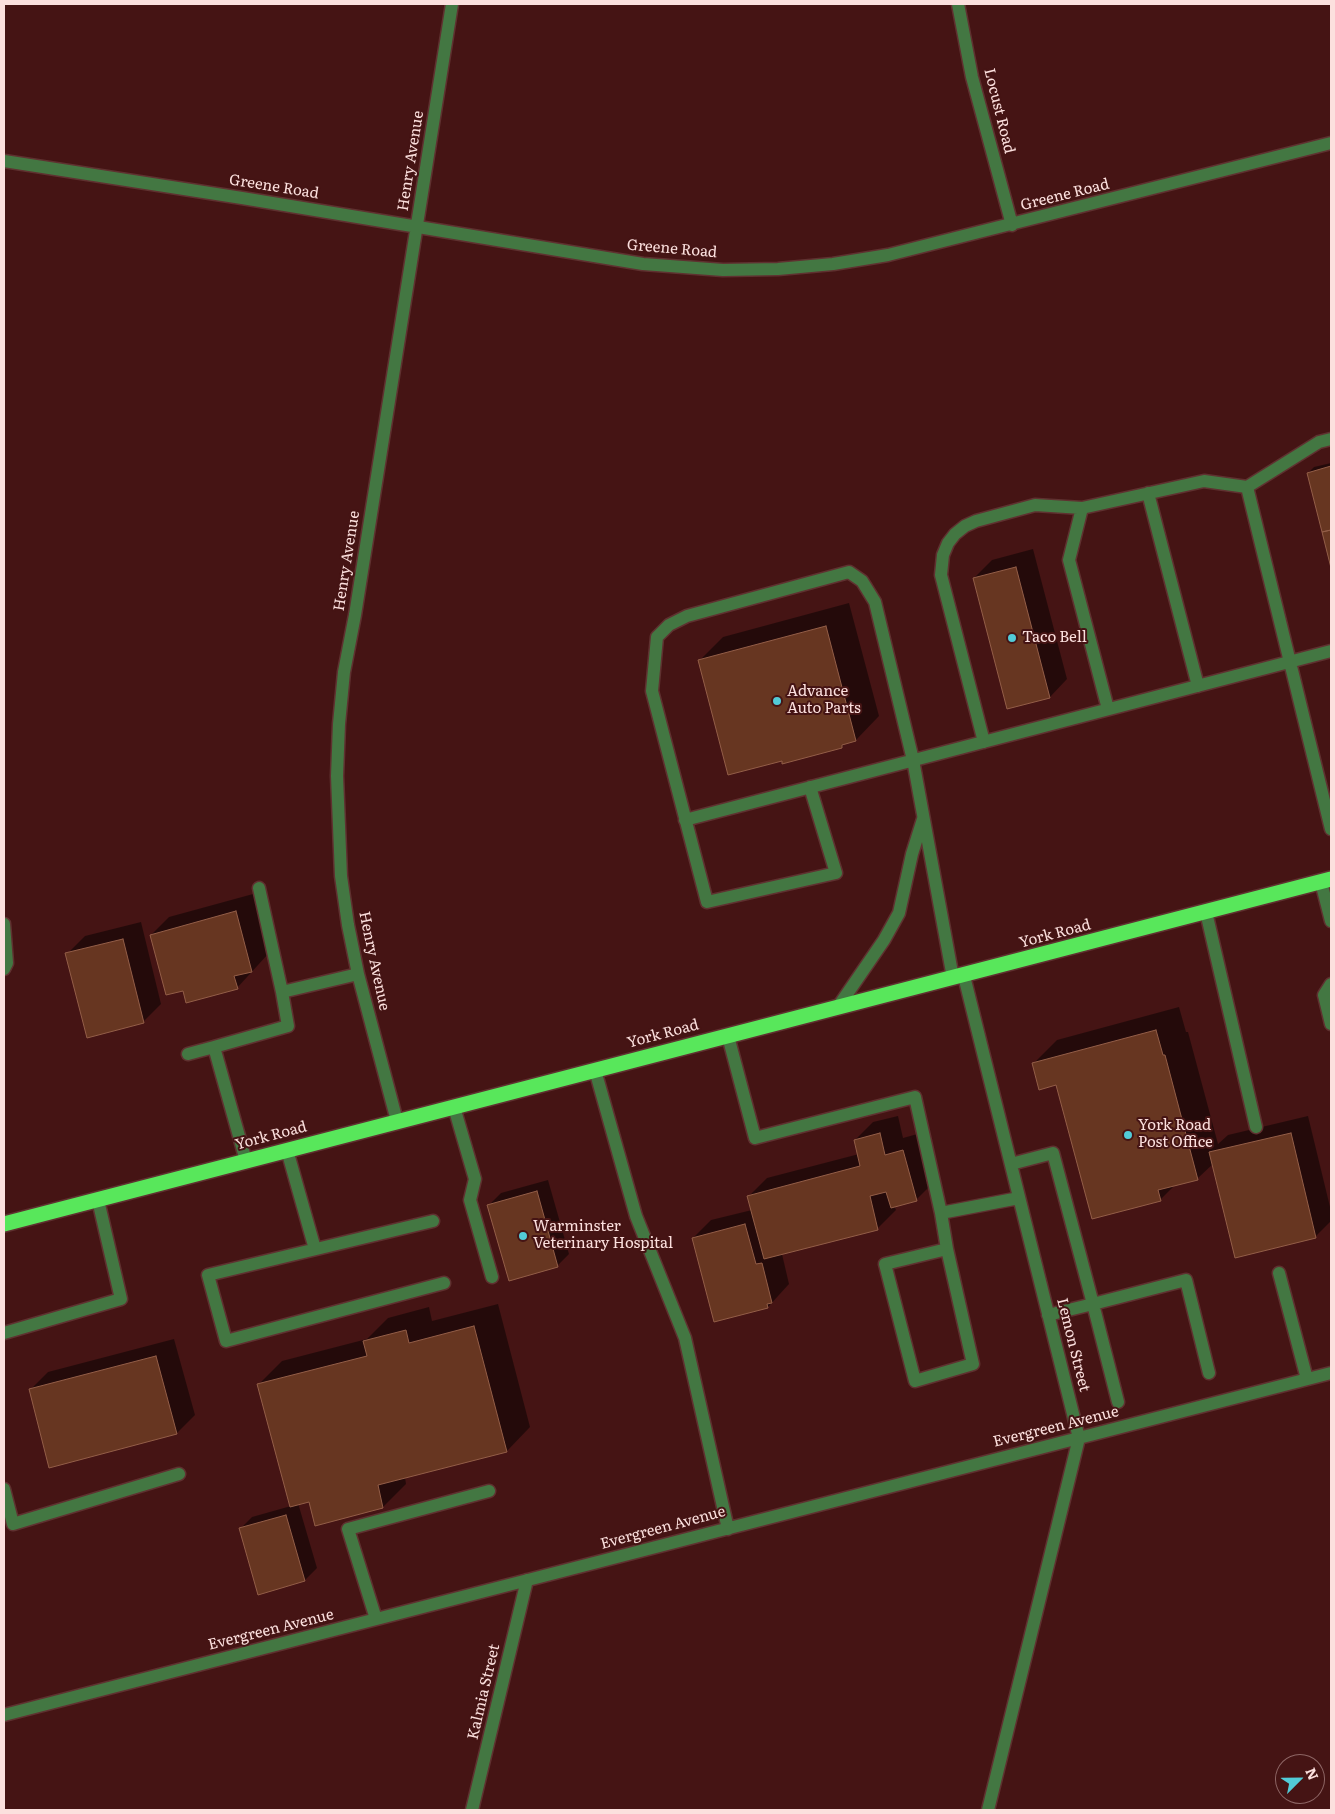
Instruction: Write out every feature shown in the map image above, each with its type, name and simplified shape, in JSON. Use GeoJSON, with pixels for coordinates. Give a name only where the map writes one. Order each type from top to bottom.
{"type":"FeatureCollection","features":[{"type":"Feature","properties":{"kind":"highway","name":"York Road"},"geometry":{"type":"LineString","coordinates":[[4,1224],[1326,880]]}},
{"type":"Feature","properties":{"kind":"street","name":"Henry Avenue"},"geometry":{"type":"LineString","coordinates":[[397,1122],[358,974],[348,925],[342,876],[337,776],[339,724],[344,672],[452,4]]}},
{"type":"Feature","properties":{"kind":"street","name":"Locust Road"},"geometry":{"type":"LineString","coordinates":[[958,4],[972,76],[1012,225]]}},
{"type":"Feature","properties":{"kind":"street","name":"Greene Road"},"geometry":{"type":"LineString","coordinates":[[4,161],[643,264],[723,270],[778,269],[842,263],[888,256],[1331,143]]}},
{"type":"Feature","properties":{"kind":"street"},"geometry":{"type":"LineString","coordinates":[[984,742],[941,576],[945,549],[955,534],[965,526],[976,521],[1035,505],[1082,508],[1204,481],[1248,487],[1319,442],[1331,439]]}},
{"type":"Feature","properties":{"kind":"street"},"geometry":{"type":"LineString","coordinates":[[1248,487],[1331,829]]}},
{"type":"Feature","properties":{"kind":"street"},"geometry":{"type":"LineString","coordinates":[[1148,493],[1198,686]]}},
{"type":"Feature","properties":{"kind":"street"},"geometry":{"type":"LineString","coordinates":[[1082,508],[1069,560],[1108,709]]}},
{"type":"Feature","properties":{"kind":"street","name":"Lemon Street"},"geometry":{"type":"LineString","coordinates":[[685,820],[652,691],[657,637],[669,625],[687,616],[850,572],[862,581],[875,602],[913,760],[923,816],[959,977],[1011,1164],[1079,1438],[988,1810]]}},
{"type":"Feature","properties":{"kind":"street"},"geometry":{"type":"LineString","coordinates":[[810,787],[836,873],[706,902],[685,820],[810,787],[913,760],[1331,651]]}},
{"type":"Feature","properties":{"kind":"street"},"geometry":{"type":"LineString","coordinates":[[838,1007],[884,940],[899,913],[912,854],[923,816]]}},
{"type":"Feature","properties":{"kind":"street"},"geometry":{"type":"LineString","coordinates":[[1326,880],[1331,921]]}},
{"type":"Feature","properties":{"kind":"street"},"geometry":{"type":"LineString","coordinates":[[188,1054],[288,1026],[258,888]]}},
{"type":"Feature","properties":{"kind":"street"},"geometry":{"type":"LineString","coordinates":[[1206,912],[1256,1127]]}},
{"type":"Feature","properties":{"kind":"street"},"geometry":{"type":"LineString","coordinates":[[4,924],[7,963],[4,969]]}},
{"type":"Feature","properties":{"kind":"street"},"geometry":{"type":"LineString","coordinates":[[282,992],[358,974]]}},
{"type":"Feature","properties":{"kind":"street"},"geometry":{"type":"LineString","coordinates":[[1331,984],[1324,995],[1331,1024]]}},
{"type":"Feature","properties":{"kind":"street"},"geometry":{"type":"LineString","coordinates":[[728,1036],[755,1138],[915,1097],[973,1364],[915,1381],[885,1264],[947,1249]]}},
{"type":"Feature","properties":{"kind":"street"},"geometry":{"type":"LineString","coordinates":[[214,1047],[246,1161]]}},
{"type":"Feature","properties":{"kind":"street"},"geometry":{"type":"LineString","coordinates":[[595,1070],[636,1216],[685,1338],[728,1528]]}},
{"type":"Feature","properties":{"kind":"street"},"geometry":{"type":"LineString","coordinates":[[454,1107],[475,1179],[470,1200],[492,1277]]}},
{"type":"Feature","properties":{"kind":"street"},"geometry":{"type":"LineString","coordinates":[[287,1150],[315,1250]]}},
{"type":"Feature","properties":{"kind":"street"},"geometry":{"type":"LineString","coordinates":[[1011,1164],[1053,1153],[1118,1402]]}},
{"type":"Feature","properties":{"kind":"street"},"geometry":{"type":"LineString","coordinates":[[941,1213],[1019,1198]]}},
{"type":"Feature","properties":{"kind":"street"},"geometry":{"type":"LineString","coordinates":[[4,1333],[121,1299],[98,1200]]}},
{"type":"Feature","properties":{"kind":"street"},"geometry":{"type":"LineString","coordinates":[[434,1222],[208,1275],[226,1341],[444,1283]]}},
{"type":"Feature","properties":{"kind":"street"},"geometry":{"type":"LineString","coordinates":[[1279,1273],[1307,1379]]}},
{"type":"Feature","properties":{"kind":"street"},"geometry":{"type":"LineString","coordinates":[[1048,1315],[1186,1280],[1210,1373]]}},
{"type":"Feature","properties":{"kind":"street","name":"Evergreen Avenue"},"geometry":{"type":"LineString","coordinates":[[4,1715],[1331,1373]]}},
{"type":"Feature","properties":{"kind":"street"},"geometry":{"type":"LineString","coordinates":[[4,1490],[13,1524],[179,1474]]}},
{"type":"Feature","properties":{"kind":"street"},"geometry":{"type":"LineString","coordinates":[[376,1620],[348,1529],[489,1491]]}},
{"type":"Feature","properties":{"kind":"street","name":"Kalmia Street"},"geometry":{"type":"LineString","coordinates":[[472,1810],[527,1580]]}},
{"type":"Feature","properties":{"kind":"building"},"geometry":{"type":"Polygon","coordinates":[[[1331,466],[1331,530],[1322,532],[1307,473],[1331,466]]]}},
{"type":"Feature","properties":{"kind":"building"},"geometry":{"type":"Polygon","coordinates":[[[1331,530],[1331,568],[1322,532],[1331,530]]]}},
{"type":"Feature","properties":{"kind":"building","name":"Taco Bell"},"geometry":{"type":"Polygon","coordinates":[[[1016,567],[1050,698],[1007,709],[973,578],[1016,567]]]}},
{"type":"Feature","properties":{"kind":"building","name":"Advance Auto Parts"},"geometry":{"type":"Polygon","coordinates":[[[826,626],[856,741],[842,745],[842,748],[782,764],[782,761],[728,775],[698,660],[826,626]]]}},
{"type":"Feature","properties":{"kind":"building"},"geometry":{"type":"Polygon","coordinates":[[[236,911],[252,972],[234,976],[238,989],[186,1003],[183,991],[166,995],[150,935],[236,911]]]}},
{"type":"Feature","properties":{"kind":"building"},"geometry":{"type":"Polygon","coordinates":[[[123,939],[144,1023],[87,1038],[65,953],[123,939]]]}},
{"type":"Feature","properties":{"kind":"building","name":"York Road Post Office"},"geometry":{"type":"Polygon","coordinates":[[[1156,1030],[1163,1055],[1165,1055],[1198,1180],[1158,1190],[1161,1201],[1092,1219],[1056,1085],[1039,1090],[1032,1063],[1156,1030]]]}},
{"type":"Feature","properties":{"kind":"building"},"geometry":{"type":"Polygon","coordinates":[[[880,1133],[885,1155],[903,1150],[917,1201],[891,1208],[886,1192],[870,1196],[878,1230],[764,1259],[747,1196],[860,1166],[854,1140],[880,1133]]]}},
{"type":"Feature","properties":{"kind":"building"},"geometry":{"type":"Polygon","coordinates":[[[1291,1133],[1316,1238],[1235,1258],[1209,1152],[1291,1133]]]}},
{"type":"Feature","properties":{"kind":"building","name":"Warminster Veterinary Hospital"},"geometry":{"type":"Polygon","coordinates":[[[537,1191],[558,1267],[509,1281],[487,1205],[537,1191]]]}},
{"type":"Feature","properties":{"kind":"building"},"geometry":{"type":"Polygon","coordinates":[[[745,1224],[756,1264],[762,1263],[772,1303],[767,1304],[768,1308],[714,1322],[692,1238],[745,1224]]]}},
{"type":"Feature","properties":{"kind":"building"},"geometry":{"type":"Polygon","coordinates":[[[474,1326],[507,1452],[378,1485],[383,1508],[315,1526],[309,1502],[290,1507],[257,1384],[367,1356],[363,1341],[406,1330],[409,1343],[474,1326]]]}},
{"type":"Feature","properties":{"kind":"building"},"geometry":{"type":"Polygon","coordinates":[[[156,1356],[177,1434],[49,1468],[29,1389],[156,1356]]]}},
{"type":"Feature","properties":{"kind":"building"},"geometry":{"type":"Polygon","coordinates":[[[286,1515],[305,1581],[258,1595],[239,1528],[286,1515]]]}},
{"type":"Feature","properties":{"kind":"place","name":"Taco Bell"},"geometry":{"type":"Point","coordinates":[1012,638]}},
{"type":"Feature","properties":{"kind":"place","name":"Advance Auto Parts"},"geometry":{"type":"Point","coordinates":[777,701]}},
{"type":"Feature","properties":{"kind":"place","name":"York Road Post Office"},"geometry":{"type":"Point","coordinates":[1128,1135]}},
{"type":"Feature","properties":{"kind":"place","name":"Warminster Veterinary Hospital"},"geometry":{"type":"Point","coordinates":[523,1236]}}]}
